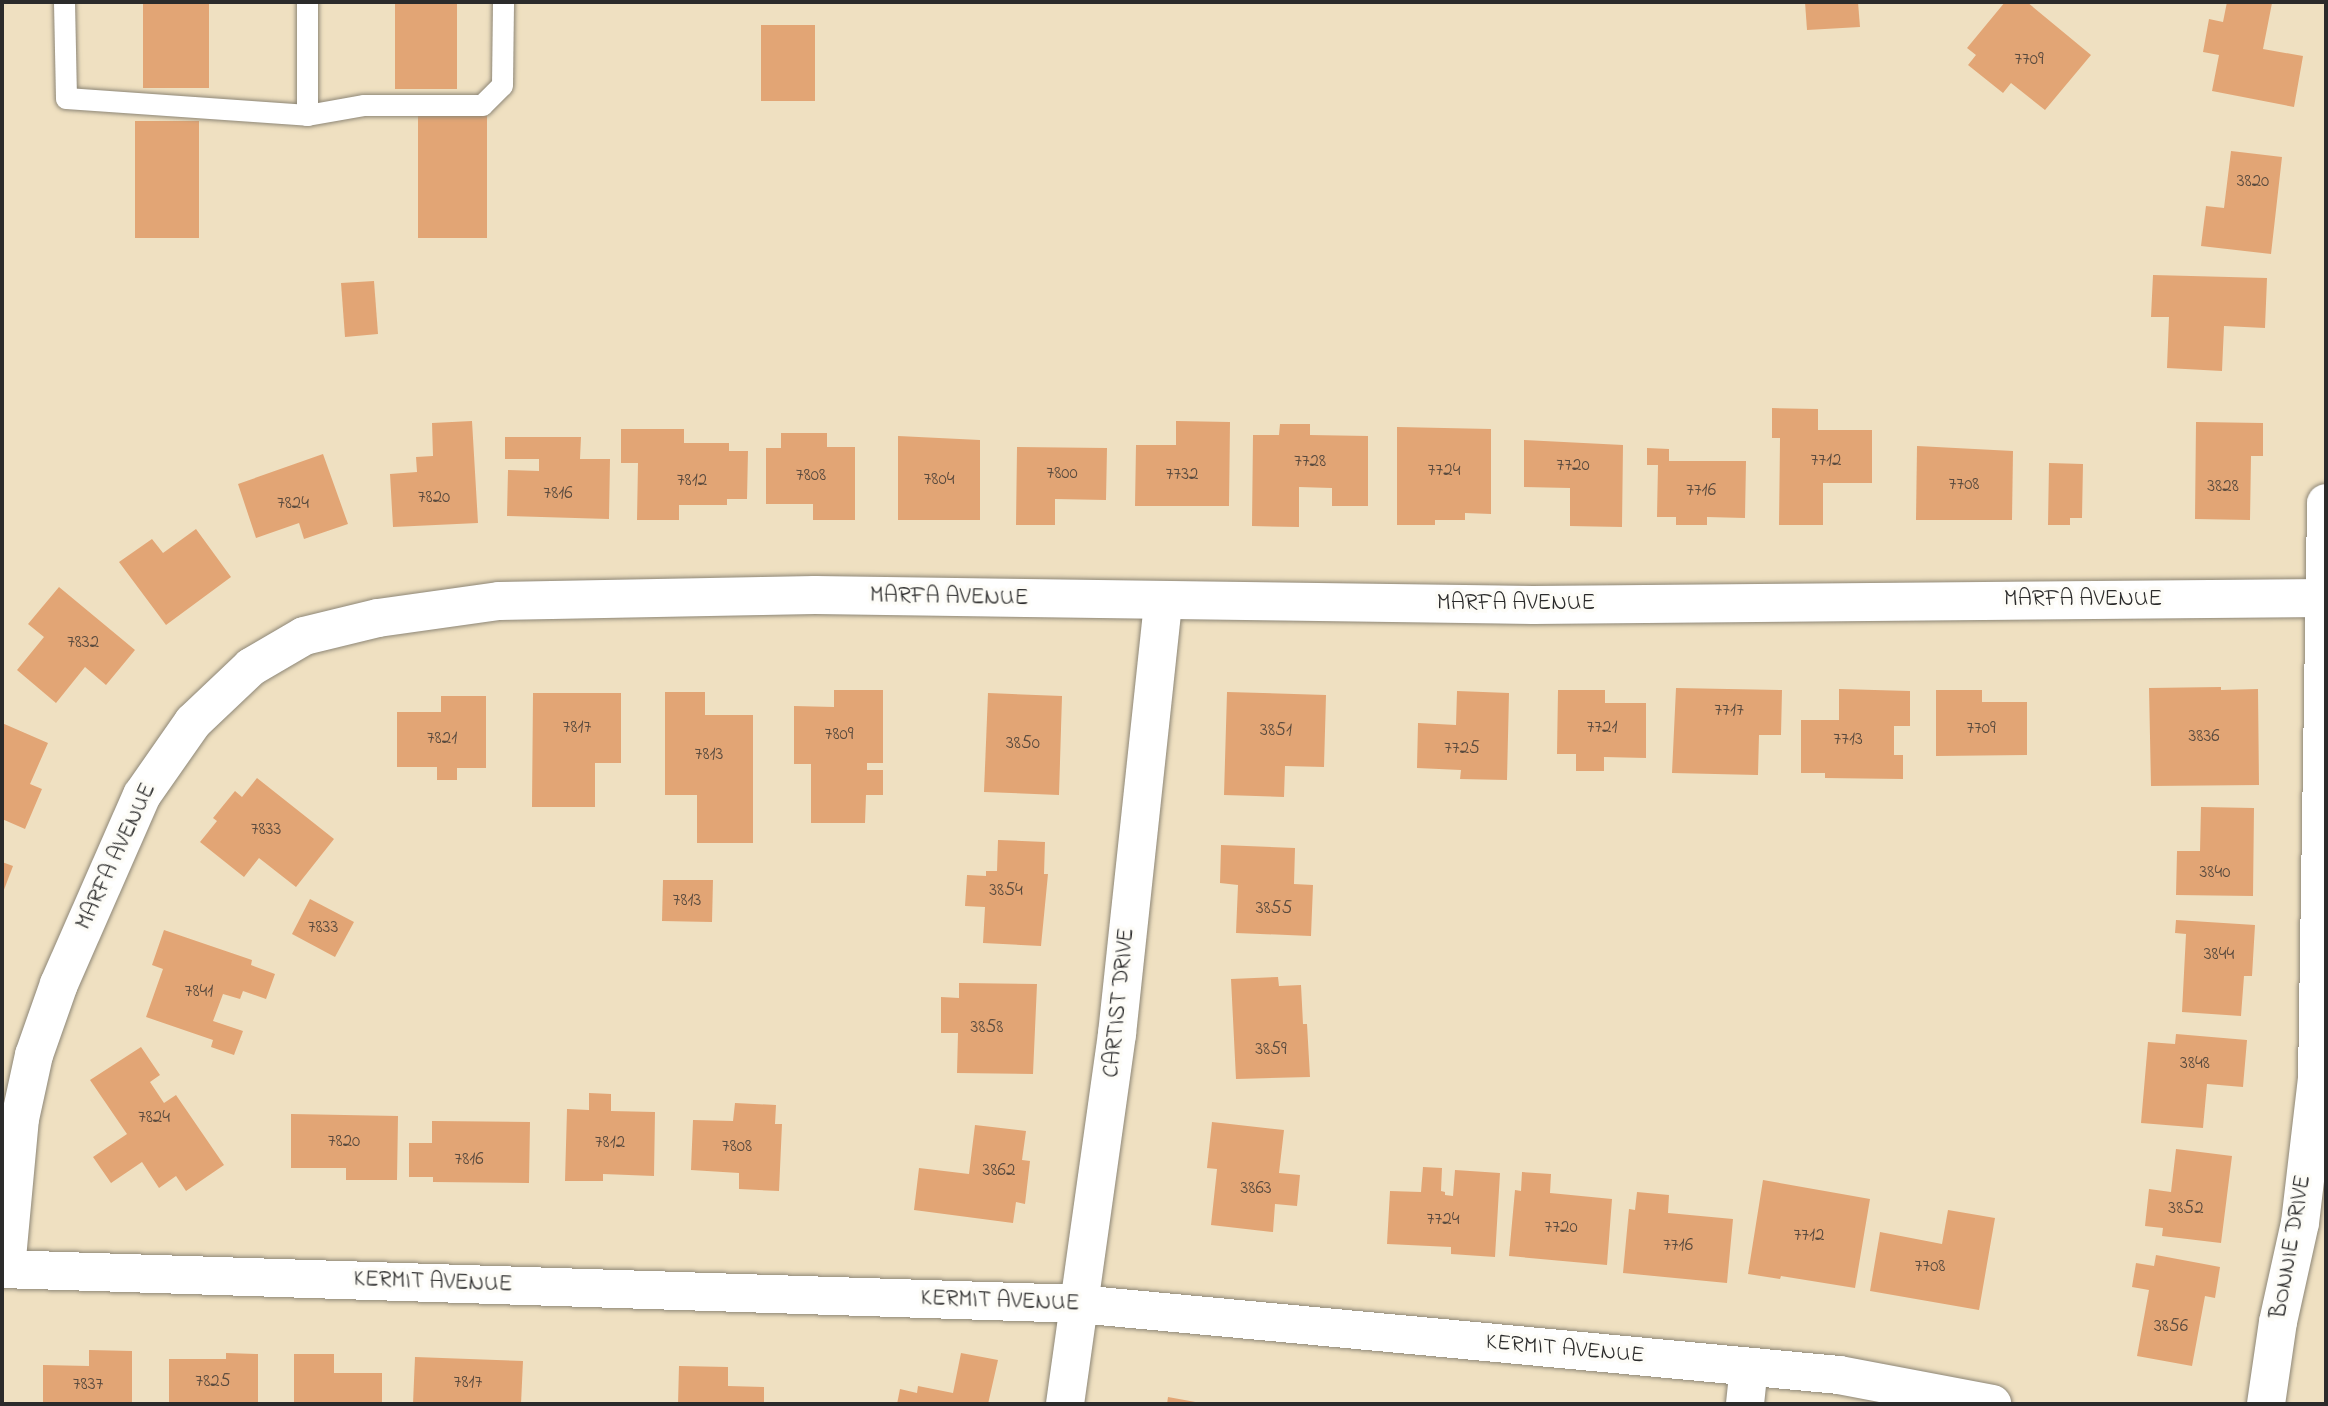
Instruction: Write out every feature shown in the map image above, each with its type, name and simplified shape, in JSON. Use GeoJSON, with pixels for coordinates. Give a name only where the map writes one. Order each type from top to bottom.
{"type":"FeatureCollection","features":[{"type":"Feature","properties":{"kind":"street","name":"BONNIE DRIVE"},"geometry":{"type":"LineString","coordinates":[[2266,1404],[2278,1322],[2300,1223],[2317,1079],[2326,503]]}},
{"type":"Feature","properties":{"kind":"street","name":"MARFA AVENUE"},"geometry":{"type":"LineString","coordinates":[[4,1269],[20,1119],[34,1055],[59,984],[142,795],[193,722],[251,667],[304,636],[378,618],[499,601],[815,595],[1547,605],[2325,598]]}},
{"type":"Feature","properties":{"kind":"street","name":"CARTIST DRIVE"},"geometry":{"type":"LineString","coordinates":[[1065,1404],[1117,1034],[1163,601]]}},
{"type":"Feature","properties":{"kind":"street","name":"KERMIT AVENUE"},"geometry":{"type":"LineString","coordinates":[[4,1269],[1079,1304],[1747,1386],[1839,1375],[1992,1404]]}},
{"type":"Feature","properties":{"kind":"lane"},"geometry":{"type":"LineString","coordinates":[[64,2],[66,98],[307,115],[364,106],[482,105],[502,85],[503,2]]}},
{"type":"Feature","properties":{"kind":"lane"},"geometry":{"type":"LineString","coordinates":[[307,2],[307,115]]}},
{"type":"Feature","properties":{"kind":"building"},"geometry":{"type":"Polygon","coordinates":[[[143,2],[209,2],[209,88],[143,88],[143,2]]]}},
{"type":"Feature","properties":{"kind":"building"},"geometry":{"type":"Polygon","coordinates":[[[395,2],[457,2],[457,89],[395,89],[395,2]]]}},
{"type":"Feature","properties":{"kind":"building"},"geometry":{"type":"Polygon","coordinates":[[[1805,2],[1858,2],[1860,27],[1807,30],[1805,2]]]}},
{"type":"Feature","properties":{"kind":"building"},"geometry":{"type":"Polygon","coordinates":[[[2005,2],[2027,2],[2091,55],[2045,110],[2011,83],[2003,93],[1968,65],[1976,55],[1967,48],[2005,2]]]}},
{"type":"Feature","properties":{"kind":"building"},"geometry":{"type":"Polygon","coordinates":[[[2227,2],[2272,3],[2263,49],[2303,56],[2294,107],[2212,91],[2219,55],[2203,52],[2209,19],[2223,22],[2227,2]]]}},
{"type":"Feature","properties":{"kind":"building"},"geometry":{"type":"Polygon","coordinates":[[[761,25],[815,25],[815,101],[761,101],[761,25]]]}},
{"type":"Feature","properties":{"kind":"building"},"geometry":{"type":"Polygon","coordinates":[[[418,116],[487,116],[487,238],[418,238],[418,116]]]}},
{"type":"Feature","properties":{"kind":"building"},"geometry":{"type":"Polygon","coordinates":[[[135,121],[199,121],[199,238],[135,238],[135,121]]]}},
{"type":"Feature","properties":{"kind":"building"},"geometry":{"type":"Polygon","coordinates":[[[2231,151],[2282,157],[2271,254],[2201,246],[2206,206],[2224,208],[2231,151]]]}},
{"type":"Feature","properties":{"kind":"building"},"geometry":{"type":"Polygon","coordinates":[[[2153,275],[2267,278],[2265,328],[2224,326],[2222,371],[2167,368],[2169,317],[2151,317],[2153,275]]]}},
{"type":"Feature","properties":{"kind":"building"},"geometry":{"type":"Polygon","coordinates":[[[374,281],[378,334],[345,337],[341,283],[374,281]]]}},
{"type":"Feature","properties":{"kind":"building"},"geometry":{"type":"Polygon","coordinates":[[[1772,408],[1818,409],[1818,430],[1872,430],[1872,483],[1823,483],[1823,525],[1779,525],[1780,438],[1772,438],[1772,408]]]}},
{"type":"Feature","properties":{"kind":"building"},"geometry":{"type":"Polygon","coordinates":[[[472,421],[478,523],[393,527],[390,474],[417,472],[416,457],[433,456],[432,423],[472,421]]]}},
{"type":"Feature","properties":{"kind":"building"},"geometry":{"type":"Polygon","coordinates":[[[1176,421],[1230,422],[1229,506],[1135,506],[1136,445],[1176,445],[1176,421]]]}},
{"type":"Feature","properties":{"kind":"building"},"geometry":{"type":"Polygon","coordinates":[[[2196,422],[2263,423],[2263,456],[2251,456],[2250,520],[2195,519],[2196,422]]]}},
{"type":"Feature","properties":{"kind":"building"},"geometry":{"type":"Polygon","coordinates":[[[1280,424],[1310,424],[1310,435],[1368,436],[1368,506],[1332,506],[1332,488],[1299,487],[1299,527],[1252,526],[1253,435],[1279,435],[1280,424]]]}},
{"type":"Feature","properties":{"kind":"building"},"geometry":{"type":"Polygon","coordinates":[[[1397,427],[1491,429],[1491,514],[1465,513],[1465,520],[1435,520],[1435,525],[1397,525],[1397,427]]]}},
{"type":"Feature","properties":{"kind":"building"},"geometry":{"type":"Polygon","coordinates":[[[621,429],[684,429],[684,443],[729,443],[729,451],[748,451],[747,499],[727,499],[727,505],[679,505],[679,520],[637,520],[638,463],[621,463],[621,429]]]}},
{"type":"Feature","properties":{"kind":"building"},"geometry":{"type":"Polygon","coordinates":[[[781,433],[827,433],[827,447],[855,447],[855,520],[813,520],[813,504],[766,504],[766,448],[781,448],[781,433]]]}},
{"type":"Feature","properties":{"kind":"building"},"geometry":{"type":"Polygon","coordinates":[[[898,436],[980,440],[980,520],[898,520],[898,436]]]}},
{"type":"Feature","properties":{"kind":"building"},"geometry":{"type":"Polygon","coordinates":[[[505,437],[581,437],[580,459],[610,459],[609,519],[507,516],[508,470],[539,471],[539,459],[505,459],[505,437]]]}},
{"type":"Feature","properties":{"kind":"building"},"geometry":{"type":"Polygon","coordinates":[[[1524,440],[1623,445],[1622,527],[1570,526],[1570,488],[1524,487],[1524,440]]]}},
{"type":"Feature","properties":{"kind":"building"},"geometry":{"type":"Polygon","coordinates":[[[1917,446],[2013,451],[2012,520],[1916,520],[1917,446]]]}},
{"type":"Feature","properties":{"kind":"building"},"geometry":{"type":"Polygon","coordinates":[[[1017,447],[1107,448],[1106,500],[1055,499],[1055,525],[1016,525],[1017,447]]]}},
{"type":"Feature","properties":{"kind":"building"},"geometry":{"type":"Polygon","coordinates":[[[1647,448],[1669,449],[1669,461],[1746,461],[1745,518],[1707,517],[1707,525],[1676,525],[1676,517],[1657,517],[1658,465],[1647,465],[1647,448]]]}},
{"type":"Feature","properties":{"kind":"building"},"geometry":{"type":"Polygon","coordinates":[[[323,454],[348,524],[304,539],[299,523],[256,538],[238,484],[323,454]]]}},
{"type":"Feature","properties":{"kind":"building"},"geometry":{"type":"Polygon","coordinates":[[[2049,463],[2083,464],[2082,518],[2070,518],[2070,525],[2048,525],[2049,463]]]}},
{"type":"Feature","properties":{"kind":"building"},"geometry":{"type":"Polygon","coordinates":[[[196,529],[231,577],[166,625],[119,562],[152,539],[163,553],[196,529]]]}},
{"type":"Feature","properties":{"kind":"building"},"geometry":{"type":"Polygon","coordinates":[[[59,587],[135,650],[106,685],[85,667],[56,703],[17,670],[44,637],[28,624],[59,587]]]}},
{"type":"Feature","properties":{"kind":"building"},"geometry":{"type":"Polygon","coordinates":[[[2221,687],[2221,690],[2258,689],[2259,785],[2151,786],[2149,688],[2221,687]]]}},
{"type":"Feature","properties":{"kind":"building"},"geometry":{"type":"Polygon","coordinates":[[[1676,688],[1782,690],[1781,735],[1759,735],[1758,775],[1672,773],[1676,688]]]}},
{"type":"Feature","properties":{"kind":"building"},"geometry":{"type":"Polygon","coordinates":[[[1839,689],[1910,691],[1910,726],[1894,726],[1894,755],[1903,755],[1903,779],[1825,778],[1825,773],[1801,773],[1801,720],[1839,720],[1839,689]]]}},
{"type":"Feature","properties":{"kind":"building"},"geometry":{"type":"Polygon","coordinates":[[[834,690],[883,690],[883,763],[867,763],[867,770],[883,770],[883,795],[866,795],[865,823],[811,823],[811,764],[794,764],[794,706],[834,707],[834,690]]]}},
{"type":"Feature","properties":{"kind":"building"},"geometry":{"type":"Polygon","coordinates":[[[1558,690],[1605,690],[1605,703],[1646,703],[1646,758],[1604,757],[1604,771],[1576,771],[1576,754],[1557,754],[1558,690]]]}},
{"type":"Feature","properties":{"kind":"building"},"geometry":{"type":"Polygon","coordinates":[[[1936,690],[1982,690],[1982,702],[2027,702],[2027,755],[1936,756],[1936,690]]]}},
{"type":"Feature","properties":{"kind":"building"},"geometry":{"type":"Polygon","coordinates":[[[1457,691],[1509,693],[1507,780],[1460,779],[1461,770],[1417,768],[1418,723],[1456,725],[1457,691]]]}},
{"type":"Feature","properties":{"kind":"building"},"geometry":{"type":"Polygon","coordinates":[[[665,692],[705,692],[705,715],[753,715],[753,843],[697,843],[697,795],[665,795],[665,692]]]}},
{"type":"Feature","properties":{"kind":"building"},"geometry":{"type":"Polygon","coordinates":[[[1227,692],[1326,695],[1324,767],[1285,766],[1284,797],[1224,795],[1227,692]]]}},
{"type":"Feature","properties":{"kind":"building"},"geometry":{"type":"Polygon","coordinates":[[[533,693],[621,693],[621,763],[595,763],[595,807],[532,807],[533,693]]]}},
{"type":"Feature","properties":{"kind":"building"},"geometry":{"type":"Polygon","coordinates":[[[988,693],[1062,696],[1059,795],[984,792],[988,693]]]}},
{"type":"Feature","properties":{"kind":"building"},"geometry":{"type":"Polygon","coordinates":[[[441,696],[486,696],[486,768],[457,768],[457,780],[437,780],[437,767],[397,767],[397,712],[441,712],[441,696]]]}},
{"type":"Feature","properties":{"kind":"building"},"geometry":{"type":"Polygon","coordinates":[[[2,723],[48,743],[30,784],[42,789],[25,829],[2,819],[2,723]]]}},
{"type":"Feature","properties":{"kind":"building"},"geometry":{"type":"Polygon","coordinates":[[[257,778],[334,839],[296,887],[259,858],[244,877],[200,842],[217,821],[213,818],[235,791],[242,797],[257,778]]]}},
{"type":"Feature","properties":{"kind":"building"},"geometry":{"type":"Polygon","coordinates":[[[2201,807],[2254,808],[2253,896],[2176,895],[2177,851],[2200,851],[2201,807]]]}},
{"type":"Feature","properties":{"kind":"building"},"geometry":{"type":"Polygon","coordinates":[[[998,840],[1045,842],[1044,874],[1048,874],[1041,946],[983,943],[985,907],[965,906],[967,875],[986,876],[986,871],[997,871],[998,840]]]}},
{"type":"Feature","properties":{"kind":"building"},"geometry":{"type":"Polygon","coordinates":[[[1221,845],[1295,848],[1294,884],[1313,885],[1311,936],[1236,933],[1238,885],[1220,883],[1221,845]]]}},
{"type":"Feature","properties":{"kind":"building"},"geometry":{"type":"Polygon","coordinates":[[[2,862],[13,866],[2,895],[2,862]]]}},
{"type":"Feature","properties":{"kind":"building"},"geometry":{"type":"Polygon","coordinates":[[[663,880],[713,880],[712,922],[662,921],[663,880]]]}},
{"type":"Feature","properties":{"kind":"building"},"geometry":{"type":"Polygon","coordinates":[[[310,899],[354,922],[335,957],[292,934],[310,899]]]}},
{"type":"Feature","properties":{"kind":"building"},"geometry":{"type":"Polygon","coordinates":[[[2176,920],[2255,925],[2252,976],[2244,976],[2241,1016],[2182,1012],[2186,934],[2175,933],[2176,920]]]}},
{"type":"Feature","properties":{"kind":"building"},"geometry":{"type":"Polygon","coordinates":[[[164,930],[252,960],[251,965],[275,974],[266,999],[243,991],[240,999],[223,994],[213,1021],[243,1031],[234,1055],[211,1047],[213,1040],[146,1017],[163,969],[152,965],[164,930]]]}},
{"type":"Feature","properties":{"kind":"building"},"geometry":{"type":"Polygon","coordinates":[[[1278,977],[1279,986],[1301,985],[1303,1024],[1307,1024],[1310,1077],[1236,1079],[1231,979],[1278,977]]]}},
{"type":"Feature","properties":{"kind":"building"},"geometry":{"type":"Polygon","coordinates":[[[959,983],[1037,984],[1033,1074],[957,1073],[958,1033],[941,1033],[941,997],[959,998],[959,983]]]}},
{"type":"Feature","properties":{"kind":"building"},"geometry":{"type":"Polygon","coordinates":[[[2176,1034],[2247,1040],[2243,1087],[2207,1084],[2203,1128],[2141,1123],[2148,1042],[2175,1044],[2176,1034]]]}},
{"type":"Feature","properties":{"kind":"building"},"geometry":{"type":"Polygon","coordinates":[[[141,1047],[160,1075],[150,1082],[164,1103],[176,1095],[224,1165],[186,1191],[176,1176],[159,1188],[142,1162],[111,1183],[93,1157],[127,1134],[90,1080],[141,1047]]]}},
{"type":"Feature","properties":{"kind":"building"},"geometry":{"type":"Polygon","coordinates":[[[589,1093],[611,1094],[611,1111],[655,1112],[654,1176],[603,1174],[603,1181],[565,1181],[567,1109],[589,1110],[589,1093]]]}},
{"type":"Feature","properties":{"kind":"building"},"geometry":{"type":"Polygon","coordinates":[[[735,1103],[776,1105],[775,1124],[782,1124],[779,1191],[739,1189],[739,1173],[691,1170],[693,1120],[733,1121],[735,1103]]]}},
{"type":"Feature","properties":{"kind":"building"},"geometry":{"type":"Polygon","coordinates":[[[291,1114],[398,1116],[397,1180],[346,1180],[346,1168],[291,1168],[291,1114]]]}},
{"type":"Feature","properties":{"kind":"building"},"geometry":{"type":"Polygon","coordinates":[[[432,1121],[530,1122],[529,1183],[433,1182],[433,1177],[409,1177],[409,1143],[432,1143],[432,1121]]]}},
{"type":"Feature","properties":{"kind":"building"},"geometry":{"type":"Polygon","coordinates":[[[1212,1122],[1284,1130],[1279,1173],[1300,1175],[1297,1206],[1275,1204],[1273,1232],[1211,1225],[1217,1169],[1207,1168],[1212,1122]]]}},
{"type":"Feature","properties":{"kind":"building"},"geometry":{"type":"Polygon","coordinates":[[[975,1125],[1026,1131],[1022,1160],[1030,1161],[1025,1204],[1016,1202],[1013,1223],[914,1210],[919,1168],[969,1174],[975,1125]]]}},
{"type":"Feature","properties":{"kind":"building"},"geometry":{"type":"Polygon","coordinates":[[[2176,1149],[2232,1156],[2221,1243],[2162,1236],[2163,1228],[2145,1226],[2149,1189],[2171,1192],[2176,1149]]]}},
{"type":"Feature","properties":{"kind":"building"},"geometry":{"type":"Polygon","coordinates":[[[1423,1167],[1442,1168],[1441,1191],[1445,1192],[1445,1195],[1453,1196],[1455,1170],[1500,1173],[1495,1257],[1451,1254],[1451,1247],[1387,1244],[1390,1191],[1421,1192],[1423,1167]]]}},
{"type":"Feature","properties":{"kind":"building"},"geometry":{"type":"Polygon","coordinates":[[[1522,1172],[1551,1174],[1550,1193],[1612,1199],[1607,1265],[1509,1256],[1515,1190],[1521,1191],[1522,1172]]]}},
{"type":"Feature","properties":{"kind":"building"},"geometry":{"type":"Polygon","coordinates":[[[1763,1180],[1870,1199],[1855,1288],[1781,1276],[1780,1279],[1748,1274],[1763,1180]]]}},
{"type":"Feature","properties":{"kind":"building"},"geometry":{"type":"Polygon","coordinates":[[[1637,1192],[1669,1195],[1668,1213],[1733,1219],[1727,1283],[1623,1273],[1629,1209],[1635,1210],[1637,1192]]]}},
{"type":"Feature","properties":{"kind":"building"},"geometry":{"type":"Polygon","coordinates":[[[1948,1210],[1995,1218],[1979,1310],[1870,1291],[1880,1232],[1942,1244],[1948,1210]]]}},
{"type":"Feature","properties":{"kind":"building"},"geometry":{"type":"Polygon","coordinates":[[[2156,1255],[2220,1267],[2215,1298],[2205,1296],[2192,1366],[2137,1356],[2149,1290],[2132,1287],[2136,1263],[2154,1266],[2156,1255]]]}},
{"type":"Feature","properties":{"kind":"building"},"geometry":{"type":"Polygon","coordinates":[[[89,1350],[132,1351],[132,1404],[43,1404],[43,1365],[89,1366],[89,1350]]]}},
{"type":"Feature","properties":{"kind":"building"},"geometry":{"type":"Polygon","coordinates":[[[226,1353],[258,1354],[258,1404],[169,1404],[169,1359],[226,1359],[226,1353]]]}},
{"type":"Feature","properties":{"kind":"building"},"geometry":{"type":"Polygon","coordinates":[[[961,1353],[998,1360],[988,1404],[897,1404],[900,1389],[917,1393],[918,1386],[953,1393],[961,1353]]]}},
{"type":"Feature","properties":{"kind":"building"},"geometry":{"type":"Polygon","coordinates":[[[294,1354],[334,1354],[334,1373],[382,1373],[382,1404],[294,1404],[294,1354]]]}},
{"type":"Feature","properties":{"kind":"building"},"geometry":{"type":"Polygon","coordinates":[[[415,1357],[523,1361],[521,1404],[413,1404],[415,1357]]]}},
{"type":"Feature","properties":{"kind":"building"},"geometry":{"type":"Polygon","coordinates":[[[4,1365],[4,1398],[2,1398],[4,1365]]]}},
{"type":"Feature","properties":{"kind":"building"},"geometry":{"type":"Polygon","coordinates":[[[679,1366],[728,1367],[728,1386],[764,1387],[764,1404],[678,1404],[679,1366]]]}},
{"type":"Feature","properties":{"kind":"building"},"geometry":{"type":"Polygon","coordinates":[[[1168,1397],[1201,1403],[1201,1404],[1167,1404],[1168,1397]]]}}]}
